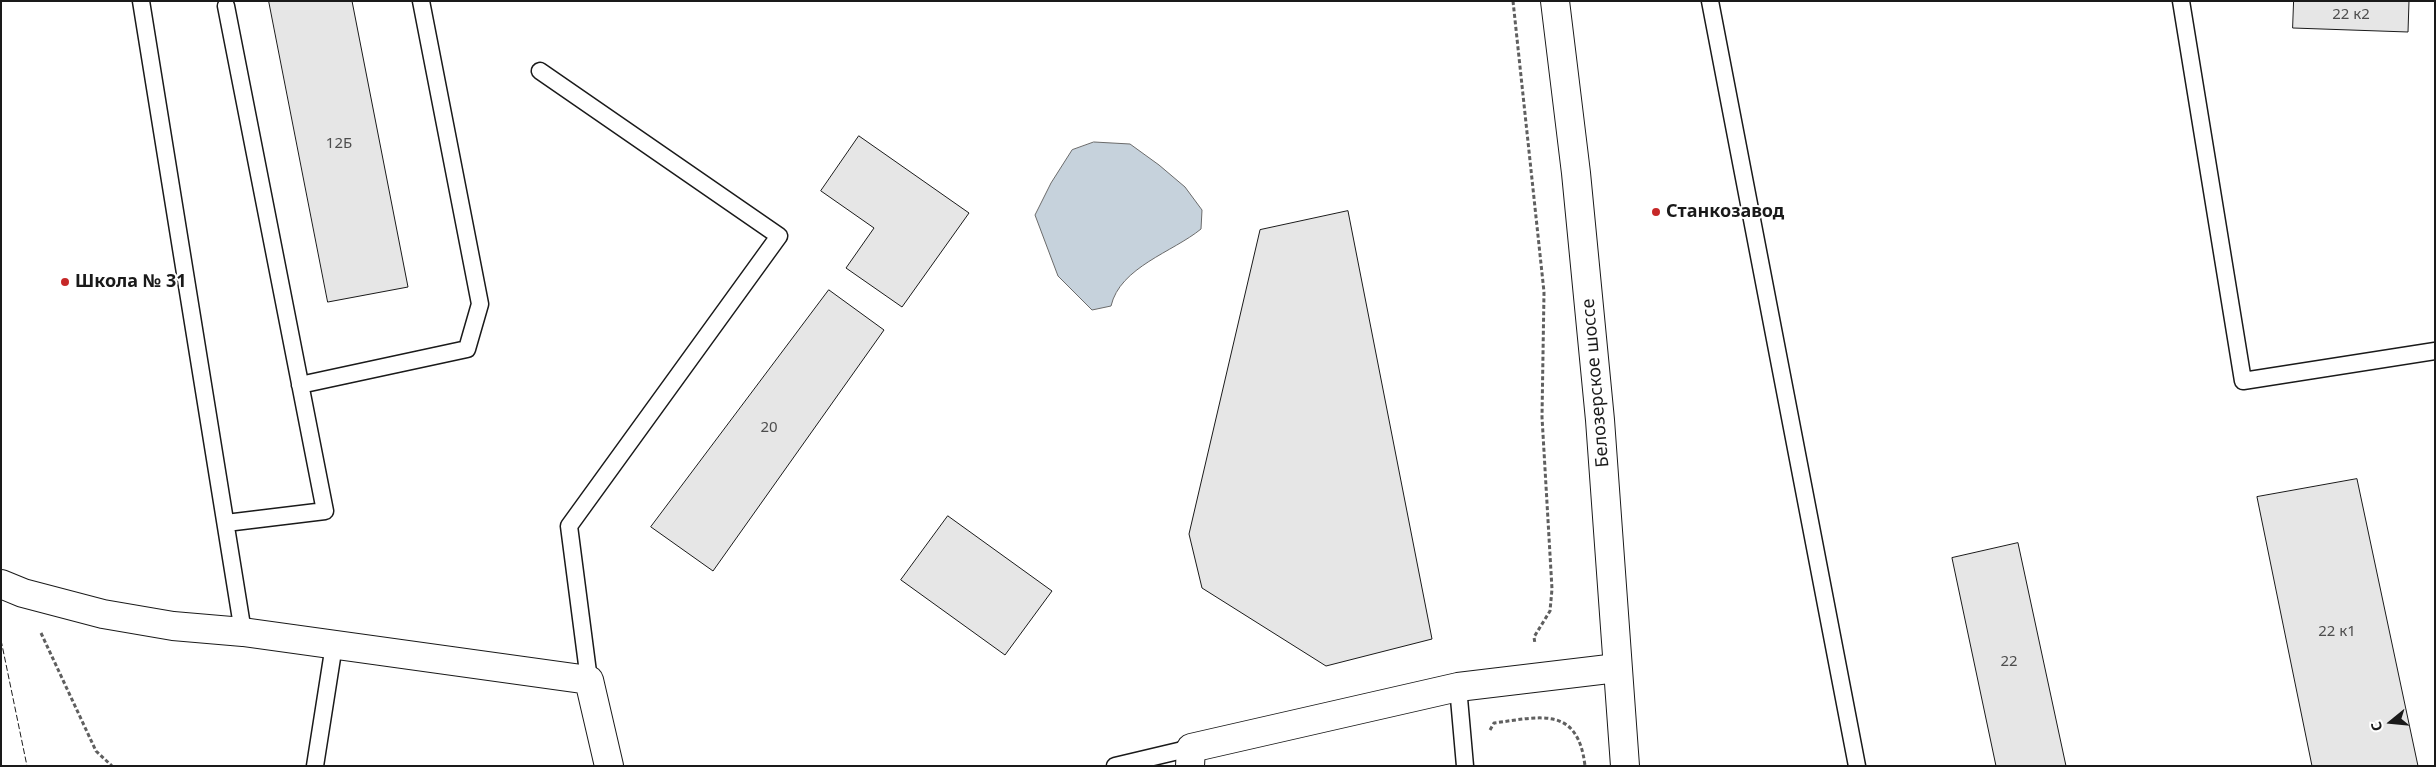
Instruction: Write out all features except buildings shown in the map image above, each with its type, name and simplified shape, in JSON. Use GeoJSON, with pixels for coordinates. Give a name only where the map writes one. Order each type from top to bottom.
{"type":"FeatureCollection","features":[{"type":"Feature","properties":{"kind":"street","name":"Белозерское шоссе"},"geometry":{"type":"LineString","coordinates":[[1556,1],[1600,420],[1617,668],[1626,766]]}},
{"type":"Feature","properties":{"kind":"street"},"geometry":{"type":"LineString","coordinates":[[12,589],[103,614],[173,626],[243,632],[589,680],[609,766]]}},
{"type":"Feature","properties":{"kind":"street"},"geometry":{"type":"LineString","coordinates":[[1190,757],[1458,687],[1617,668]]}},
{"type":"Feature","properties":{"kind":"lane"},"geometry":{"type":"LineString","coordinates":[[141,1],[243,632]]}},
{"type":"Feature","properties":{"kind":"lane"},"geometry":{"type":"LineString","coordinates":[[300,385],[467,349],[480,304],[421,1]]}},
{"type":"Feature","properties":{"kind":"lane"},"geometry":{"type":"LineString","coordinates":[[1710,1],[1857,766]]}},
{"type":"Feature","properties":{"kind":"lane"},"geometry":{"type":"LineString","coordinates":[[2181,1],[2243,381],[2435,351]]}},
{"type":"Feature","properties":{"kind":"lane"},"geometry":{"type":"LineString","coordinates":[[226,6],[325,511],[226,523]]}},
{"type":"Feature","properties":{"kind":"lane"},"geometry":{"type":"LineString","coordinates":[[540,71],[779,236],[569,526],[589,680]]}},
{"type":"Feature","properties":{"kind":"lane"},"geometry":{"type":"LineString","coordinates":[[315,766],[334,645]]}},
{"type":"Feature","properties":{"kind":"lane"},"geometry":{"type":"LineString","coordinates":[[1458,687],[1465,766]]}},
{"type":"Feature","properties":{"kind":"lane"},"geometry":{"type":"LineString","coordinates":[[1114,766],[1190,757]]}},
{"type":"Feature","properties":{"kind":"path"},"geometry":{"type":"LineString","coordinates":[[1513,1],[1544,292],[1542,417],[1552,589],[1550,611],[1534,637],[1535,647]]}},
{"type":"Feature","properties":{"kind":"path"},"geometry":{"type":"LineString","coordinates":[[12,589],[96,751],[112,766]]}},
{"type":"Feature","properties":{"kind":"path"},"geometry":{"type":"LineString","coordinates":[[1487,736],[1494,723],[1544,716],[1571,728],[1578,737],[1585,766]]}},
{"type":"Feature","properties":{"kind":"shaded area"},"geometry":{"type":"Polygon","coordinates":[[[1094,142],[1130,144],[1185,187],[1202,210],[1201,229],[1136,271],[1116,292],[1111,306],[1092,310],[1058,276],[1035,215],[1051,183],[1072,150],[1094,142]]]}},
{"type":"Feature","properties":{"kind":"fence"},"geometry":{"type":"LineString","coordinates":[[1,640],[27,766]]}},
{"type":"Feature","properties":{"kind":"place","name":"Станкозавод"},"geometry":{"type":"Point","coordinates":[1656,212]}},
{"type":"Feature","properties":{"kind":"place","name":"Школа № 31"},"geometry":{"type":"Point","coordinates":[65,282]}}]}
